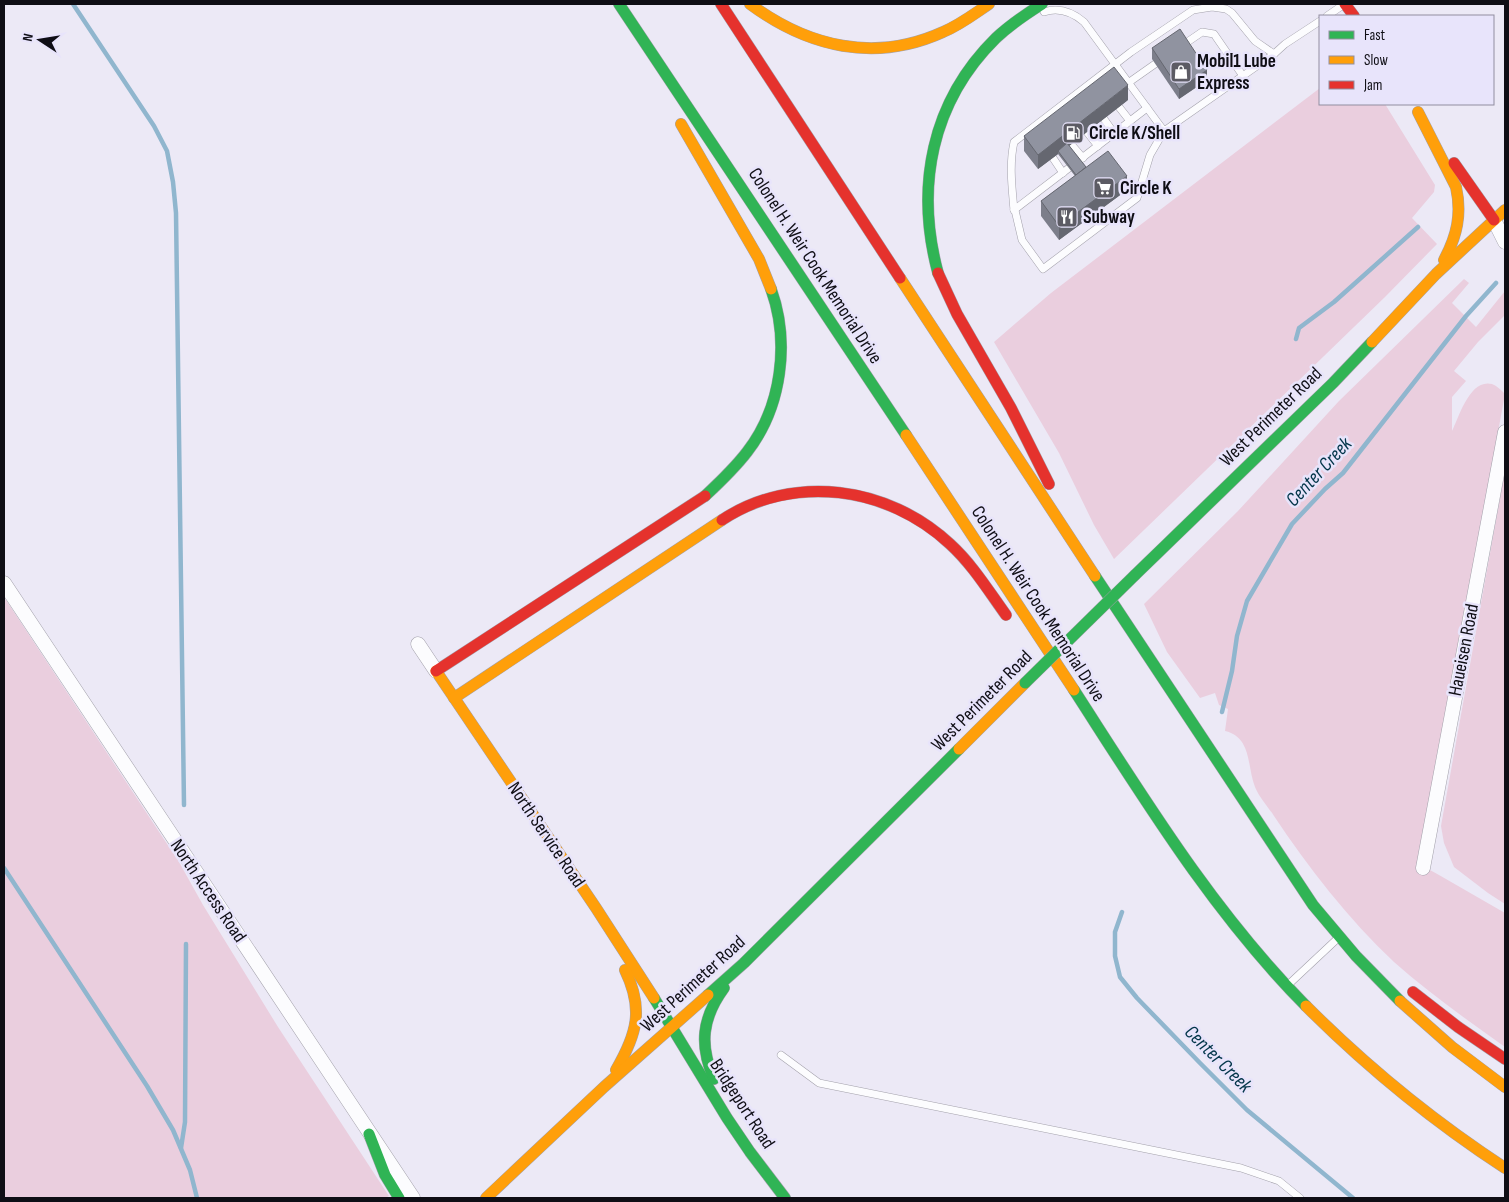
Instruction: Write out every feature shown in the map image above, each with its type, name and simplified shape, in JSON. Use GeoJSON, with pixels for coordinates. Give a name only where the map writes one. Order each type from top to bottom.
{"type":"FeatureCollection","features":[{"type":"Feature","properties":{"kind":"main road"},"geometry":{"type":"LineString","coordinates":[[619,4],[668,99]]}},
{"type":"Feature","properties":{"kind":"main road","name":"Colonel H. Weir Cook Memorial Drive"},"geometry":{"type":"LineString","coordinates":[[619,4],[1003,581],[1146,803],[1204,887],[1239,932],[1287,986],[1364,1061],[1434,1119],[1502,1166]]}},
{"type":"Feature","properties":{"kind":"main road"},"geometry":{"type":"LineString","coordinates":[[721,4],[786,100],[979,400],[1312,905],[1339,938],[1391,993],[1422,1022],[1505,1087]]}},
{"type":"Feature","properties":{"kind":"main road"},"geometry":{"type":"LineString","coordinates":[[750,4],[774,22],[810,38],[837,45],[871,48],[896,46],[926,38],[957,25],[988,4]]}},
{"type":"Feature","properties":{"kind":"main road"},"geometry":{"type":"LineString","coordinates":[[1042,4],[1007,28],[985,50],[966,75],[949,103],[932,154],[926,200],[932,250],[938,273],[973,343],[1031,446],[1087,563]]}},
{"type":"Feature","properties":{"kind":"main road"},"geometry":{"type":"LineString","coordinates":[[1346,4],[1353,15]]}},
{"type":"Feature","properties":{"kind":"main road"},"geometry":{"type":"LineString","coordinates":[[1416,108],[1494,220]]}},
{"type":"Feature","properties":{"kind":"main road"},"geometry":{"type":"LineString","coordinates":[[1416,108],[1456,187],[1461,210],[1454,241],[1436,274]]}},
{"type":"Feature","properties":{"kind":"main road"},"geometry":{"type":"LineString","coordinates":[[436,671],[710,493],[728,477],[748,454],[770,411],[780,376],[781,356],[778,313],[772,291],[756,256],[677,116]]}},
{"type":"Feature","properties":{"kind":"main road","name":"West Perimeter Road"},"geometry":{"type":"LineString","coordinates":[[486,1198],[604,1087],[744,963],[1025,683],[1333,382],[1436,274],[1505,210]]}},
{"type":"Feature","properties":{"kind":"main road"},"geometry":{"type":"LineString","coordinates":[[454,698],[731,514],[758,502],[788,494],[818,490],[847,492],[871,497],[893,505],[920,519],[950,544],[961,556],[1010,621]]}},
{"type":"Feature","properties":{"kind":"main road"},"geometry":{"type":"LineString","coordinates":[[1036,659],[1046,674]]}},
{"type":"Feature","properties":{"kind":"main road","name":"North Service Road"},"geometry":{"type":"LineString","coordinates":[[436,671],[596,908],[672,1027]]}},
{"type":"Feature","properties":{"kind":"main road"},"geometry":{"type":"LineString","coordinates":[[1075,712],[1146,803]]}},
{"type":"Feature","properties":{"kind":"main road"},"geometry":{"type":"LineString","coordinates":[[1238,793],[1342,922]]}},
{"type":"Feature","properties":{"kind":"main road"},"geometry":{"type":"LineString","coordinates":[[596,908],[628,975],[638,1006],[636,1030],[631,1044],[604,1087]]}},
{"type":"Feature","properties":{"kind":"main road"},"geometry":{"type":"LineString","coordinates":[[744,963],[712,1006],[706,1026],[704,1050],[713,1075],[754,1145],[773,1182]]}},
{"type":"Feature","properties":{"kind":"main road"},"geometry":{"type":"LineString","coordinates":[[1408,987],[1458,1027],[1505,1058]]}},
{"type":"Feature","properties":{"kind":"main road","name":"Bridgeport Road"},"geometry":{"type":"LineString","coordinates":[[672,1027],[727,1118],[785,1198]]}},
{"type":"Feature","properties":{"kind":"main road"},"geometry":{"type":"LineString","coordinates":[[369,1134],[385,1175],[399,1198]]}},
{"type":"Feature","properties":{"kind":"street"},"geometry":{"type":"LineString","coordinates":[[1494,220],[1505,242]]}},
{"type":"Feature","properties":{"kind":"street","name":"Haueisen Road"},"geometry":{"type":"LineString","coordinates":[[1423,868],[1505,432]]}},
{"type":"Feature","properties":{"kind":"street","name":"North Access Road"},"geometry":{"type":"LineString","coordinates":[[4,583],[413,1198]]}},
{"type":"Feature","properties":{"kind":"street","name":"North Service Road"},"geometry":{"type":"LineString","coordinates":[[418,644],[436,671]]}},
{"type":"Feature","properties":{"kind":"lane"},"geometry":{"type":"LineString","coordinates":[[1329,15],[1346,4]]}},
{"type":"Feature","properties":{"kind":"lane"},"geometry":{"type":"LineString","coordinates":[[1274,54],[1255,41],[1232,13],[1212,7],[1193,10],[1135,49],[1099,81],[1033,132],[1014,142],[1011,154],[1014,210],[1022,240],[1043,269],[1137,198],[1150,155],[1164,131],[1274,54],[1285,44],[1319,22]]}},
{"type":"Feature","properties":{"kind":"lane"},"geometry":{"type":"LineString","coordinates":[[985,50],[1003,41],[1044,12],[1056,10],[1069,13],[1084,22],[1164,131]]}},
{"type":"Feature","properties":{"kind":"lane"},"geometry":{"type":"LineString","coordinates":[[1183,45],[1202,32],[1214,34],[1243,76]]}},
{"type":"Feature","properties":{"kind":"lane"},"geometry":{"type":"LineString","coordinates":[[1128,83],[1155,64]]}},
{"type":"Feature","properties":{"kind":"lane"},"geometry":{"type":"LineString","coordinates":[[1119,107],[1130,121]]}},
{"type":"Feature","properties":{"kind":"lane"},"geometry":{"type":"LineString","coordinates":[[1072,144],[1080,159],[1147,108]]}},
{"type":"Feature","properties":{"kind":"lane"},"geometry":{"type":"LineString","coordinates":[[1104,119],[1114,133]]}},
{"type":"Feature","properties":{"kind":"lane"},"geometry":{"type":"LineString","coordinates":[[1087,132],[1098,146]]}},
{"type":"Feature","properties":{"kind":"lane"},"geometry":{"type":"LineString","coordinates":[[1014,210],[1066,170],[1053,158]]}},
{"type":"Feature","properties":{"kind":"lane"},"geometry":{"type":"LineString","coordinates":[[1013,193],[1014,210]]}},
{"type":"Feature","properties":{"kind":"lane"},"geometry":{"type":"LineString","coordinates":[[1287,986],[1339,938]]}},
{"type":"Feature","properties":{"kind":"lane"},"geometry":{"type":"LineString","coordinates":[[781,1056],[819,1083],[1241,1168],[1279,1181],[1300,1198]]}},
{"type":"Feature","properties":{"kind":"shaded area"},"geometry":{"type":"Polygon","coordinates":[[[1319,89],[1319,105],[1386,105],[1435,185],[1434,192],[1412,218],[1437,244],[1385,297],[1114,559],[1094,525],[1059,453],[994,342],[1051,293],[1319,89]]]}},
{"type":"Feature","properties":{"kind":"shaded area"},"geometry":{"type":"Polygon","coordinates":[[[1464,279],[1469,283],[1452,303],[1476,327],[1505,291],[1505,315],[1478,342],[1454,371],[1466,381],[1452,397],[1452,431],[1466,400],[1477,387],[1484,384],[1492,384],[1505,394],[1418,867],[1430,870],[1505,913],[1505,1047],[1434,995],[1394,962],[1330,892],[1257,791],[1244,746],[1234,734],[1225,731],[1228,709],[1219,705],[1215,693],[1200,698],[1167,652],[1144,604],[1238,511],[1339,401],[1464,279]]]}},
{"type":"Feature","properties":{"kind":"shaded area"},"geometry":{"type":"Polygon","coordinates":[[[1505,470],[1505,904],[1454,867],[1444,843],[1441,826],[1505,470]]]}},
{"type":"Feature","properties":{"kind":"shaded area"},"geometry":{"type":"Polygon","coordinates":[[[4,597],[179,862],[203,905],[278,1027],[389,1196],[385,1198],[4,1198],[4,597]]]}},
{"type":"Feature","properties":{"kind":"building","name":"Mobil1 Lube Express"},"geometry":{"type":"Polygon","coordinates":[[[1180,29],[1207,70],[1179,89],[1152,48],[1180,29]]]}},
{"type":"Feature","properties":{"kind":"building"},"geometry":{"type":"Polygon","coordinates":[[[1114,67],[1128,85],[1038,155],[1024,136],[1114,67]]]}},
{"type":"Feature","properties":{"kind":"building"},"geometry":{"type":"Polygon","coordinates":[[[1067,143],[1086,167],[1076,175],[1058,151],[1067,143]]]}},
{"type":"Feature","properties":{"kind":"building"},"geometry":{"type":"Polygon","coordinates":[[[1108,151],[1127,176],[1059,226],[1041,201],[1108,151]]]}},
{"type":"Feature","properties":{"kind":"waterway"},"geometry":{"type":"LineString","coordinates":[[73,4],[154,126],[167,151],[173,182],[176,213],[184,805]]}},
{"type":"Feature","properties":{"kind":"waterway"},"geometry":{"type":"LineString","coordinates":[[1296,339],[1299,328],[1334,302],[1418,227]]}},
{"type":"Feature","properties":{"kind":"waterway","name":"Center Creek"},"geometry":{"type":"LineString","coordinates":[[1222,712],[1232,671],[1237,636],[1247,601],[1292,524],[1343,473],[1466,316],[1496,283]]}},
{"type":"Feature","properties":{"kind":"waterway"},"geometry":{"type":"LineString","coordinates":[[4,868],[147,1086],[173,1130],[190,1170],[197,1198]]}},
{"type":"Feature","properties":{"kind":"waterway","name":"Center Creek"},"geometry":{"type":"LineString","coordinates":[[1122,912],[1115,932],[1115,956],[1120,977],[1137,998],[1247,1110],[1353,1198]]}},
{"type":"Feature","properties":{"kind":"waterway"},"geometry":{"type":"LineString","coordinates":[[181,1148],[185,1122],[186,944]]}},
{"type":"Feature","properties":{"kind":"traffic: fast"},"geometry":{"type":"LineString","coordinates":[[619,4],[906,435]]}},
{"type":"Feature","properties":{"kind":"traffic: fast"},"geometry":{"type":"LineString","coordinates":[[938,273],[931,241],[928,209],[929,178],[934,147],[943,118],[956,90],[974,63],[1001,33],[1042,4]]}},
{"type":"Feature","properties":{"kind":"traffic: fast"},"geometry":{"type":"LineString","coordinates":[[705,496],[732,470],[747,452],[759,434],[775,395],[781,352],[777,309],[771,289]]}},
{"type":"Feature","properties":{"kind":"traffic: fast"},"geometry":{"type":"LineString","coordinates":[[1135,575],[1333,383],[1372,342]]}},
{"type":"Feature","properties":{"kind":"traffic: fast"},"geometry":{"type":"LineString","coordinates":[[1025,683],[1135,575]]}},
{"type":"Feature","properties":{"kind":"traffic: fast"},"geometry":{"type":"LineString","coordinates":[[1095,576],[1313,905],[1356,956],[1400,1001]]}},
{"type":"Feature","properties":{"kind":"traffic: fast"},"geometry":{"type":"LineString","coordinates":[[1074,690],[1154,814],[1210,894],[1272,970],[1306,1006]]}},
{"type":"Feature","properties":{"kind":"traffic: fast"},"geometry":{"type":"LineString","coordinates":[[708,995],[744,963],[959,749]]}},
{"type":"Feature","properties":{"kind":"traffic: fast"},"geometry":{"type":"LineString","coordinates":[[714,1079],[706,1055],[705,1032],[711,1010],[724,988]]}},
{"type":"Feature","properties":{"kind":"traffic: fast"},"geometry":{"type":"LineString","coordinates":[[654,998],[727,1118],[785,1198]]}},
{"type":"Feature","properties":{"kind":"traffic: fast"},"geometry":{"type":"LineString","coordinates":[[369,1134],[385,1175],[399,1198]]}},
{"type":"Feature","properties":{"kind":"traffic: slow"},"geometry":{"type":"LineString","coordinates":[[750,4],[772,19],[795,31],[843,46],[867,48],[892,47],[918,41],[943,32],[989,4]]}},
{"type":"Feature","properties":{"kind":"traffic: slow"},"geometry":{"type":"LineString","coordinates":[[1418,112],[1456,187],[1458,197],[1457,225],[1444,260]]}},
{"type":"Feature","properties":{"kind":"traffic: slow"},"geometry":{"type":"LineString","coordinates":[[681,124],[759,259],[771,289]]}},
{"type":"Feature","properties":{"kind":"traffic: slow"},"geometry":{"type":"LineString","coordinates":[[1372,342],[1436,274],[1505,210]]}},
{"type":"Feature","properties":{"kind":"traffic: slow"},"geometry":{"type":"LineString","coordinates":[[900,278],[1095,576]]}},
{"type":"Feature","properties":{"kind":"traffic: slow"},"geometry":{"type":"LineString","coordinates":[[906,435],[1074,690]]}},
{"type":"Feature","properties":{"kind":"traffic: slow"},"geometry":{"type":"LineString","coordinates":[[454,698],[722,520]]}},
{"type":"Feature","properties":{"kind":"traffic: slow"},"geometry":{"type":"LineString","coordinates":[[436,671],[596,908],[654,998]]}},
{"type":"Feature","properties":{"kind":"traffic: slow"},"geometry":{"type":"LineString","coordinates":[[959,749],[1025,683]]}},
{"type":"Feature","properties":{"kind":"traffic: slow"},"geometry":{"type":"LineString","coordinates":[[616,1070],[629,1045],[636,1021],[635,997],[625,970]]}},
{"type":"Feature","properties":{"kind":"traffic: slow"},"geometry":{"type":"LineString","coordinates":[[486,1198],[604,1087],[708,995]]}},
{"type":"Feature","properties":{"kind":"traffic: slow"},"geometry":{"type":"LineString","coordinates":[[1400,1001],[1452,1047],[1505,1087]]}},
{"type":"Feature","properties":{"kind":"traffic: slow"},"geometry":{"type":"LineString","coordinates":[[1306,1006],[1329,1029],[1401,1092],[1505,1168]]}},
{"type":"Feature","properties":{"kind":"traffic: jam"},"geometry":{"type":"LineString","coordinates":[[721,4],[900,278]]}},
{"type":"Feature","properties":{"kind":"traffic: jam"},"geometry":{"type":"LineString","coordinates":[[1345,4],[1353,15]]}},
{"type":"Feature","properties":{"kind":"traffic: jam"},"geometry":{"type":"LineString","coordinates":[[1454,163],[1494,220]]}},
{"type":"Feature","properties":{"kind":"traffic: jam"},"geometry":{"type":"LineString","coordinates":[[938,273],[957,314],[1011,408],[1049,484]]}},
{"type":"Feature","properties":{"kind":"traffic: jam"},"geometry":{"type":"LineString","coordinates":[[722,520],[750,505],[779,496],[809,492],[839,493],[869,499],[898,509],[925,524],[950,544],[973,569],[1006,615]]}},
{"type":"Feature","properties":{"kind":"traffic: jam"},"geometry":{"type":"LineString","coordinates":[[436,671],[705,496]]}},
{"type":"Feature","properties":{"kind":"traffic: jam"},"geometry":{"type":"LineString","coordinates":[[1413,992],[1458,1027],[1505,1059]]}},
{"type":"Feature","properties":{"kind":"place","name":"Mobil1 Lube Express"},"geometry":{"type":"Point","coordinates":[1181,72]}},
{"type":"Feature","properties":{"kind":"place","name":"Circle K/Shell"},"geometry":{"type":"Point","coordinates":[1073,133]}},
{"type":"Feature","properties":{"kind":"place","name":"Circle K"},"geometry":{"type":"Point","coordinates":[1104,188]}},
{"type":"Feature","properties":{"kind":"place","name":"Subway"},"geometry":{"type":"Point","coordinates":[1067,217]}}]}
